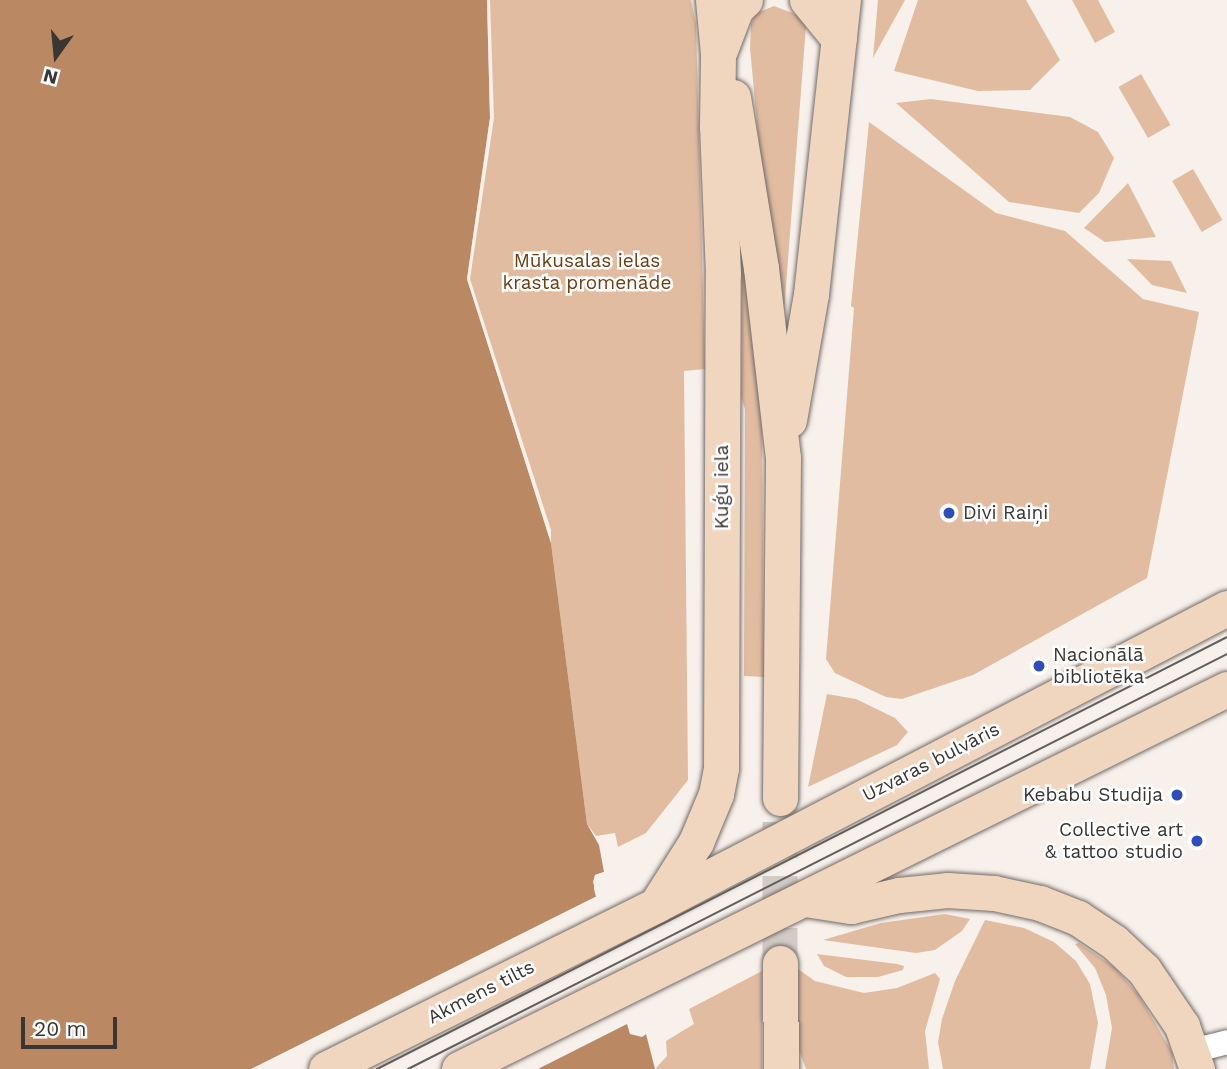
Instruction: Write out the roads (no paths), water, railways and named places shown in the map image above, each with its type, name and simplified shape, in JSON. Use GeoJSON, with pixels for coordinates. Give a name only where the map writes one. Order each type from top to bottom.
{"type":"FeatureCollection","features":[{"type":"Feature","properties":{"kind":"main road","name":"Kuģu iela"},"geometry":{"type":"LineString","coordinates":[[646,910],[696,842],[716,794],[721,768],[723,274],[717,127],[718,54],[713,0]]}},
{"type":"Feature","properties":{"kind":"main road"},"geometry":{"type":"LineString","coordinates":[[718,54],[736,8],[745,0]]}},
{"type":"Feature","properties":{"kind":"main road"},"geometry":{"type":"LineString","coordinates":[[807,0],[839,39]]}},
{"type":"Feature","properties":{"kind":"main road","name":"Kuģu iela"},"geometry":{"type":"LineString","coordinates":[[783,458],[811,294],[843,0]]}},
{"type":"Feature","properties":{"kind":"main road","name":"Kuģu iela"},"geometry":{"type":"LineString","coordinates":[[718,54],[737,108],[761,268],[783,458],[780,798]]}},
{"type":"Feature","properties":{"kind":"main road","name":"Uzvaras bulvāris"},"geometry":{"type":"LineString","coordinates":[[646,910],[1227,608]]}},
{"type":"Feature","properties":{"kind":"main road"},"geometry":{"type":"LineString","coordinates":[[459,1069],[1227,689]]}},
{"type":"Feature","properties":{"kind":"main road"},"geometry":{"type":"LineString","coordinates":[[805,899],[851,906],[899,895],[947,890],[995,893],[1040,903],[1096,929],[1144,970],[1182,1026],[1195,1060]]}},
{"type":"Feature","properties":{"kind":"main road","name":"Akmens tilts"},"geometry":{"type":"LineString","coordinates":[[326,1069],[646,910]]}},
{"type":"Feature","properties":{"kind":"main road"},"geometry":{"type":"LineString","coordinates":[[780,963],[780,1069]]}},
{"type":"Feature","properties":{"kind":"street"},"geometry":{"type":"LineString","coordinates":[[1195,1060],[1227,1042]]}},
{"type":"Feature","properties":{"kind":"tunnel"},"geometry":{"type":"LineString","coordinates":[[780,798],[780,963]]}},
{"type":"Feature","properties":{"kind":"tram line"},"geometry":{"type":"LineString","coordinates":[[377,1069],[1227,637]]}},
{"type":"Feature","properties":{"kind":"tram line"},"geometry":{"type":"LineString","coordinates":[[408,1069],[1227,654]]}},
{"type":"Feature","properties":{"kind":"place","name":"Divi Raiņi"},"geometry":{"type":"Point","coordinates":[949,513]}},
{"type":"Feature","properties":{"kind":"place","name":"Nacionālā bibliotēka"},"geometry":{"type":"Point","coordinates":[1039,666]}},
{"type":"Feature","properties":{"kind":"place","name":"Kebabu Studija"},"geometry":{"type":"Point","coordinates":[1177,795]}},
{"type":"Feature","properties":{"kind":"place","name":"Collective art & tattoo studio"},"geometry":{"type":"Point","coordinates":[1197,841]}},
{"type":"Feature","properties":{"kind":"park label","name":"Mūkusalas ielas krasta promenāde"},"geometry":{"type":"Point","coordinates":[587,272]}}]}
